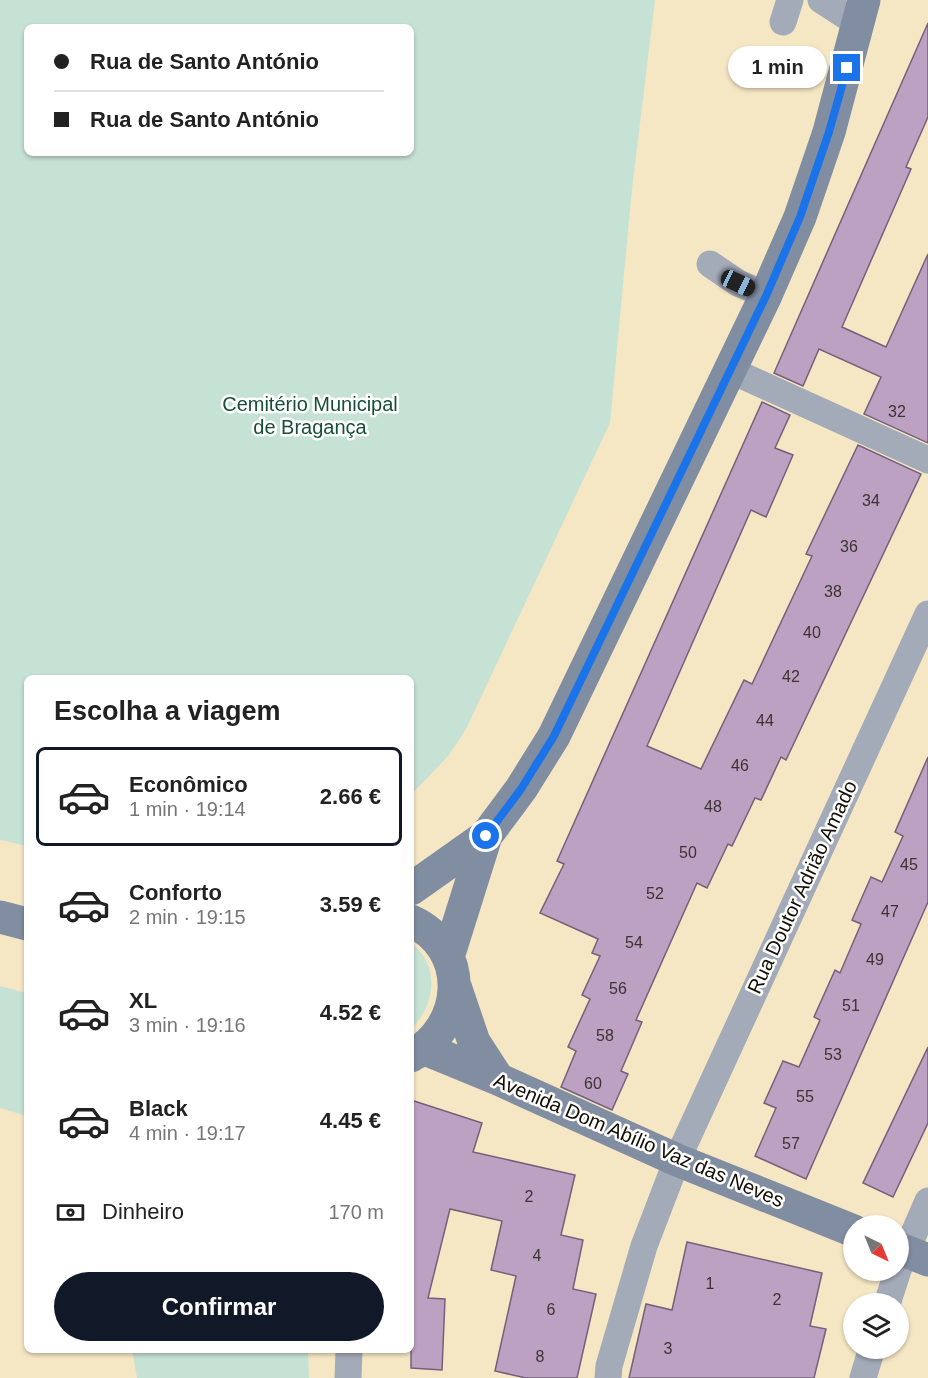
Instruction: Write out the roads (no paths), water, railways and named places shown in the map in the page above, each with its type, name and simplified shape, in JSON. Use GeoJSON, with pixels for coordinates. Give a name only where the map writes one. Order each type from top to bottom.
{"type":"FeatureCollection","features":[{"type":"Feature","properties":{"kind":"street"},"geometry":{"type":"LineString","coordinates":[[414,887],[486,836],[521,789],[554,736],[766,296],[800,217],[826,143],[861,12],[821,0]]}},
{"type":"Feature","properties":{"kind":"street"},"geometry":{"type":"LineString","coordinates":[[710,264],[738,283],[766,296]]}},
{"type":"Feature","properties":{"kind":"street"},"geometry":{"type":"LineString","coordinates":[[730,370],[928,460]]}},
{"type":"Feature","properties":{"kind":"street","name":"Rua Doutor Adrião Amado"},"geometry":{"type":"LineString","coordinates":[[609,1378],[609,1366],[644,1246],[677,1160],[928,614]]}},
{"type":"Feature","properties":{"kind":"street"},"geometry":{"type":"LineString","coordinates":[[418,1052],[442,1031],[452,1010],[451,972],[486,836]]}},
{"type":"Feature","properties":{"kind":"street"},"geometry":{"type":"LineString","coordinates":[[0,917],[24,923]]}},
{"type":"Feature","properties":{"kind":"street"},"geometry":{"type":"LineString","coordinates":[[414,923],[436,939],[451,972],[474,1042],[498,1078]]}},
{"type":"Feature","properties":{"kind":"street","name":"Avenida Dom Abílio Vaz das Neves"},"geometry":{"type":"LineString","coordinates":[[418,1052],[498,1078],[677,1160],[843,1227]]}},
{"type":"Feature","properties":{"kind":"street"},"geometry":{"type":"LineString","coordinates":[[909,1252],[928,1201]]}},
{"type":"Feature","properties":{"kind":"street"},"geometry":{"type":"LineString","coordinates":[[348,1378],[349,1353]]}},
{"type":"Feature","properties":{"kind":"street"},"geometry":{"type":"LineString","coordinates":[[863,1378],[869,1359]]}},
{"type":"Feature","properties":{"kind":"park label","name":"Cemitério Municipal de Bragança"},"geometry":{"type":"Point","coordinates":[310,416]}}]}
